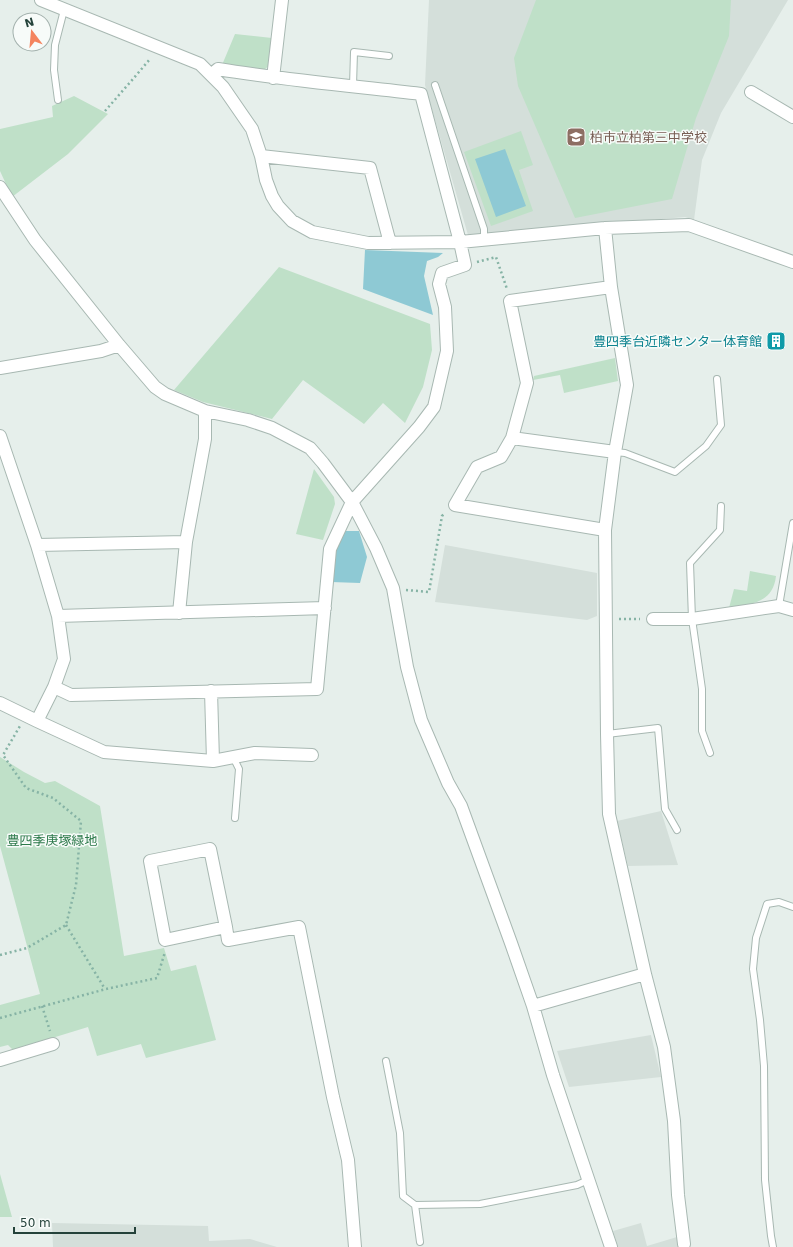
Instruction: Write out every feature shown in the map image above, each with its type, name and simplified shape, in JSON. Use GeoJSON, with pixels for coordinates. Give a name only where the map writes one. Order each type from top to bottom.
{"type":"FeatureCollection","features":[{"type":"Feature","properties":{"kind":"street"},"geometry":{"type":"LineString","coordinates":[[41,0],[200,64],[212,74],[223,87],[252,129],[261,156],[266,180],[272,196],[278,206],[292,221],[312,232],[368,243],[460,242],[605,228],[689,225],[793,262]]}},
{"type":"Feature","properties":{"kind":"street"},"geometry":{"type":"LineString","coordinates":[[273,78],[282,0]]}},
{"type":"Feature","properties":{"kind":"street"},"geometry":{"type":"LineString","coordinates":[[54,687],[71,695],[317,689],[330,549],[352,502],[419,427],[434,407],[447,351],[445,307],[439,284],[442,273],[465,265],[421,94],[273,78],[218,69],[212,74]]}},
{"type":"Feature","properties":{"kind":"street"},"geometry":{"type":"LineString","coordinates":[[751,92],[793,117]]}},
{"type":"Feature","properties":{"kind":"street"},"geometry":{"type":"LineString","coordinates":[[261,156],[370,168],[390,242]]}},
{"type":"Feature","properties":{"kind":"street"},"geometry":{"type":"LineString","coordinates":[[0,187],[35,240],[119,346],[155,387],[165,394],[205,411],[248,420],[272,428],[310,448],[352,502],[376,548],[393,588],[406,667],[421,720],[448,783],[461,806],[533,1006],[553,1075],[611,1247]]}},
{"type":"Feature","properties":{"kind":"street"},"geometry":{"type":"LineString","coordinates":[[605,228],[611,287],[627,385],[615,452],[606,530],[609,814],[645,974],[664,1047],[674,1122],[678,1195],[684,1244]]}},
{"type":"Feature","properties":{"kind":"street"},"geometry":{"type":"LineString","coordinates":[[606,530],[455,505],[477,467],[501,457],[512,438],[527,383],[510,301],[611,287]]}},
{"type":"Feature","properties":{"kind":"street"},"geometry":{"type":"LineString","coordinates":[[0,368],[101,351],[119,346]]}},
{"type":"Feature","properties":{"kind":"street"},"geometry":{"type":"LineString","coordinates":[[179,613],[186,542],[205,439],[205,411]]}},
{"type":"Feature","properties":{"kind":"street"},"geometry":{"type":"LineString","coordinates":[[0,436],[37,545],[58,616],[64,659],[54,687],[32,719]]}},
{"type":"Feature","properties":{"kind":"street"},"geometry":{"type":"LineString","coordinates":[[512,438],[615,452]]}},
{"type":"Feature","properties":{"kind":"street"},"geometry":{"type":"LineString","coordinates":[[37,545],[186,542]]}},
{"type":"Feature","properties":{"kind":"street"},"geometry":{"type":"LineString","coordinates":[[653,619],[692,619],[779,606],[793,610]]}},
{"type":"Feature","properties":{"kind":"street"},"geometry":{"type":"LineString","coordinates":[[58,616],[324,608]]}},
{"type":"Feature","properties":{"kind":"street"},"geometry":{"type":"LineString","coordinates":[[212,691],[213,761]]}},
{"type":"Feature","properties":{"kind":"street"},"geometry":{"type":"LineString","coordinates":[[0,703],[104,752],[213,761],[255,753],[312,755]]}},
{"type":"Feature","properties":{"kind":"street"},"geometry":{"type":"LineString","coordinates":[[226,927],[165,940],[150,861],[210,849],[226,927],[228,940],[299,927],[348,1160],[355,1247]]}},
{"type":"Feature","properties":{"kind":"street"},"geometry":{"type":"LineString","coordinates":[[533,1006],[645,974]]}},
{"type":"Feature","properties":{"kind":"street"},"geometry":{"type":"LineString","coordinates":[[0,1060],[54,1044]]}},
{"type":"Feature","properties":{"kind":"lane"},"geometry":{"type":"LineString","coordinates":[[58,100],[54,70],[55,45],[64,10]]}},
{"type":"Feature","properties":{"kind":"lane"},"geometry":{"type":"LineString","coordinates":[[353,86],[354,52],[389,56]]}},
{"type":"Feature","properties":{"kind":"lane"},"geometry":{"type":"LineString","coordinates":[[435,86],[484,229],[484,240]]}},
{"type":"Feature","properties":{"kind":"lane"},"geometry":{"type":"LineString","coordinates":[[615,452],[625,453],[675,472],[706,446],[721,425],[717,379]]}},
{"type":"Feature","properties":{"kind":"lane"},"geometry":{"type":"LineString","coordinates":[[710,753],[702,731],[702,690],[692,619],[690,563],[720,530],[721,506]]}},
{"type":"Feature","properties":{"kind":"lane"},"geometry":{"type":"LineString","coordinates":[[779,606],[793,523]]}},
{"type":"Feature","properties":{"kind":"lane"},"geometry":{"type":"LineString","coordinates":[[607,734],[658,728],[665,809],[677,830]]}},
{"type":"Feature","properties":{"kind":"lane"},"geometry":{"type":"LineString","coordinates":[[233,757],[238,769],[235,818]]}},
{"type":"Feature","properties":{"kind":"lane"},"geometry":{"type":"LineString","coordinates":[[773,1247],[765,1180],[764,1066],[760,1020],[753,970],[756,938],[767,904],[779,902],[793,907]]}},
{"type":"Feature","properties":{"kind":"lane"},"geometry":{"type":"LineString","coordinates":[[386,1061],[400,1133],[403,1196],[415,1205],[480,1204],[577,1185],[588,1180]]}},
{"type":"Feature","properties":{"kind":"lane"},"geometry":{"type":"LineString","coordinates":[[415,1205],[420,1242]]}},
{"type":"Feature","properties":{"kind":"path"},"geometry":{"type":"LineString","coordinates":[[104,111],[133,80],[158,48]]}},
{"type":"Feature","properties":{"kind":"path"},"geometry":{"type":"LineString","coordinates":[[465,265],[496,257],[510,301]]}},
{"type":"Feature","properties":{"kind":"path"},"geometry":{"type":"LineString","coordinates":[[393,588],[429,592],[442,516],[455,505]]}},
{"type":"Feature","properties":{"kind":"path"},"geometry":{"type":"LineString","coordinates":[[606,620],[653,619]]}},
{"type":"Feature","properties":{"kind":"path"},"geometry":{"type":"LineString","coordinates":[[0,955],[27,948],[66,925],[76,885],[82,821],[53,798],[26,788],[3,754],[32,719]]}},
{"type":"Feature","properties":{"kind":"path"},"geometry":{"type":"LineString","coordinates":[[66,925],[106,989]]}},
{"type":"Feature","properties":{"kind":"path"},"geometry":{"type":"LineString","coordinates":[[0,1018],[106,989],[158,978],[170,938]]}},
{"type":"Feature","properties":{"kind":"path"},"geometry":{"type":"LineString","coordinates":[[42,1006],[54,1044]]}},
{"type":"Feature","properties":{"kind":"shaded area","name":"柏市立柏第三中学校"},"geometry":{"type":"Polygon","coordinates":[[[429,0],[788,0],[721,113],[702,160],[694,220],[685,217],[468,235],[425,85],[429,0]]]}},
{"type":"Feature","properties":{"kind":"shaded area"},"geometry":{"type":"Polygon","coordinates":[[[445,545],[597,573],[597,616],[587,620],[435,602],[445,545]]]}},
{"type":"Feature","properties":{"kind":"shaded area"},"geometry":{"type":"Polygon","coordinates":[[[661,811],[678,865],[628,866],[617,821],[661,811]]]}},
{"type":"Feature","properties":{"kind":"shaded area"},"geometry":{"type":"Polygon","coordinates":[[[651,1035],[661,1077],[569,1087],[557,1051],[651,1035]]]}},
{"type":"Feature","properties":{"kind":"shaded area"},"geometry":{"type":"Polygon","coordinates":[[[52,1223],[208,1226],[209,1241],[250,1239],[277,1247],[53,1247],[52,1223]]]}},
{"type":"Feature","properties":{"kind":"shaded area"},"geometry":{"type":"Polygon","coordinates":[[[641,1223],[647,1246],[677,1237],[678,1247],[618,1247],[613,1231],[641,1223]]]}},
{"type":"Feature","properties":{"kind":"green space"},"geometry":{"type":"Polygon","coordinates":[[[536,0],[731,0],[729,36],[696,118],[672,199],[575,218],[518,86],[514,58],[536,0]]]}},
{"type":"Feature","properties":{"kind":"green space"},"geometry":{"type":"Polygon","coordinates":[[[235,34],[272,38],[270,65],[260,73],[222,65],[235,34]]]}},
{"type":"Feature","properties":{"kind":"green space"},"geometry":{"type":"Polygon","coordinates":[[[74,96],[108,114],[68,154],[12,197],[0,171],[0,129],[53,117],[52,106],[74,96]]]}},
{"type":"Feature","properties":{"kind":"green space"},"geometry":{"type":"Polygon","coordinates":[[[521,131],[533,165],[519,170],[533,211],[491,226],[464,152],[521,131]]]}},
{"type":"Feature","properties":{"kind":"green space"},"geometry":{"type":"Polygon","coordinates":[[[279,267],[430,324],[432,350],[423,387],[405,423],[383,403],[364,424],[303,380],[272,419],[203,402],[174,390],[279,267]]]}},
{"type":"Feature","properties":{"kind":"green space"},"geometry":{"type":"Polygon","coordinates":[[[615,358],[618,381],[564,393],[560,375],[533,380],[534,376],[615,358]]]}},
{"type":"Feature","properties":{"kind":"green space"},"geometry":{"type":"Polygon","coordinates":[[[314,469],[334,497],[335,504],[323,540],[296,534],[314,469]]]}},
{"type":"Feature","properties":{"kind":"green space"},"geometry":{"type":"Polygon","coordinates":[[[750,571],[776,576],[771,592],[760,601],[729,608],[734,589],[747,591],[750,571]]]}},
{"type":"Feature","properties":{"kind":"green space","name":"豊四季庚塚緑地"},"geometry":{"type":"Polygon","coordinates":[[[0,757],[45,783],[55,781],[100,806],[124,956],[164,948],[171,971],[196,965],[216,1040],[146,1058],[141,1044],[97,1056],[88,1027],[13,1050],[8,1045],[0,1047],[0,1005],[40,994],[0,846],[0,757]]]}},
{"type":"Feature","properties":{"kind":"green space"},"geometry":{"type":"Polygon","coordinates":[[[0,1174],[12,1217],[0,1217],[0,1174]]]}},
{"type":"Feature","properties":{"kind":"water"},"geometry":{"type":"Polygon","coordinates":[[[505,149],[526,206],[496,217],[475,159],[505,149]]]}},
{"type":"Feature","properties":{"kind":"water"},"geometry":{"type":"Polygon","coordinates":[[[365,250],[443,253],[438,257],[427,261],[424,276],[433,315],[363,289],[365,250]]]}},
{"type":"Feature","properties":{"kind":"water"},"geometry":{"type":"Polygon","coordinates":[[[343,531],[359,531],[367,557],[360,583],[331,582],[338,540],[343,531]]]}},
{"type":"Feature","properties":{"kind":"place","name":"柏市立柏第三中学校"},"geometry":{"type":"Point","coordinates":[576,137]}},
{"type":"Feature","properties":{"kind":"place","name":"豊四季台近隣センター体育館"},"geometry":{"type":"Point","coordinates":[776,341]}}]}
